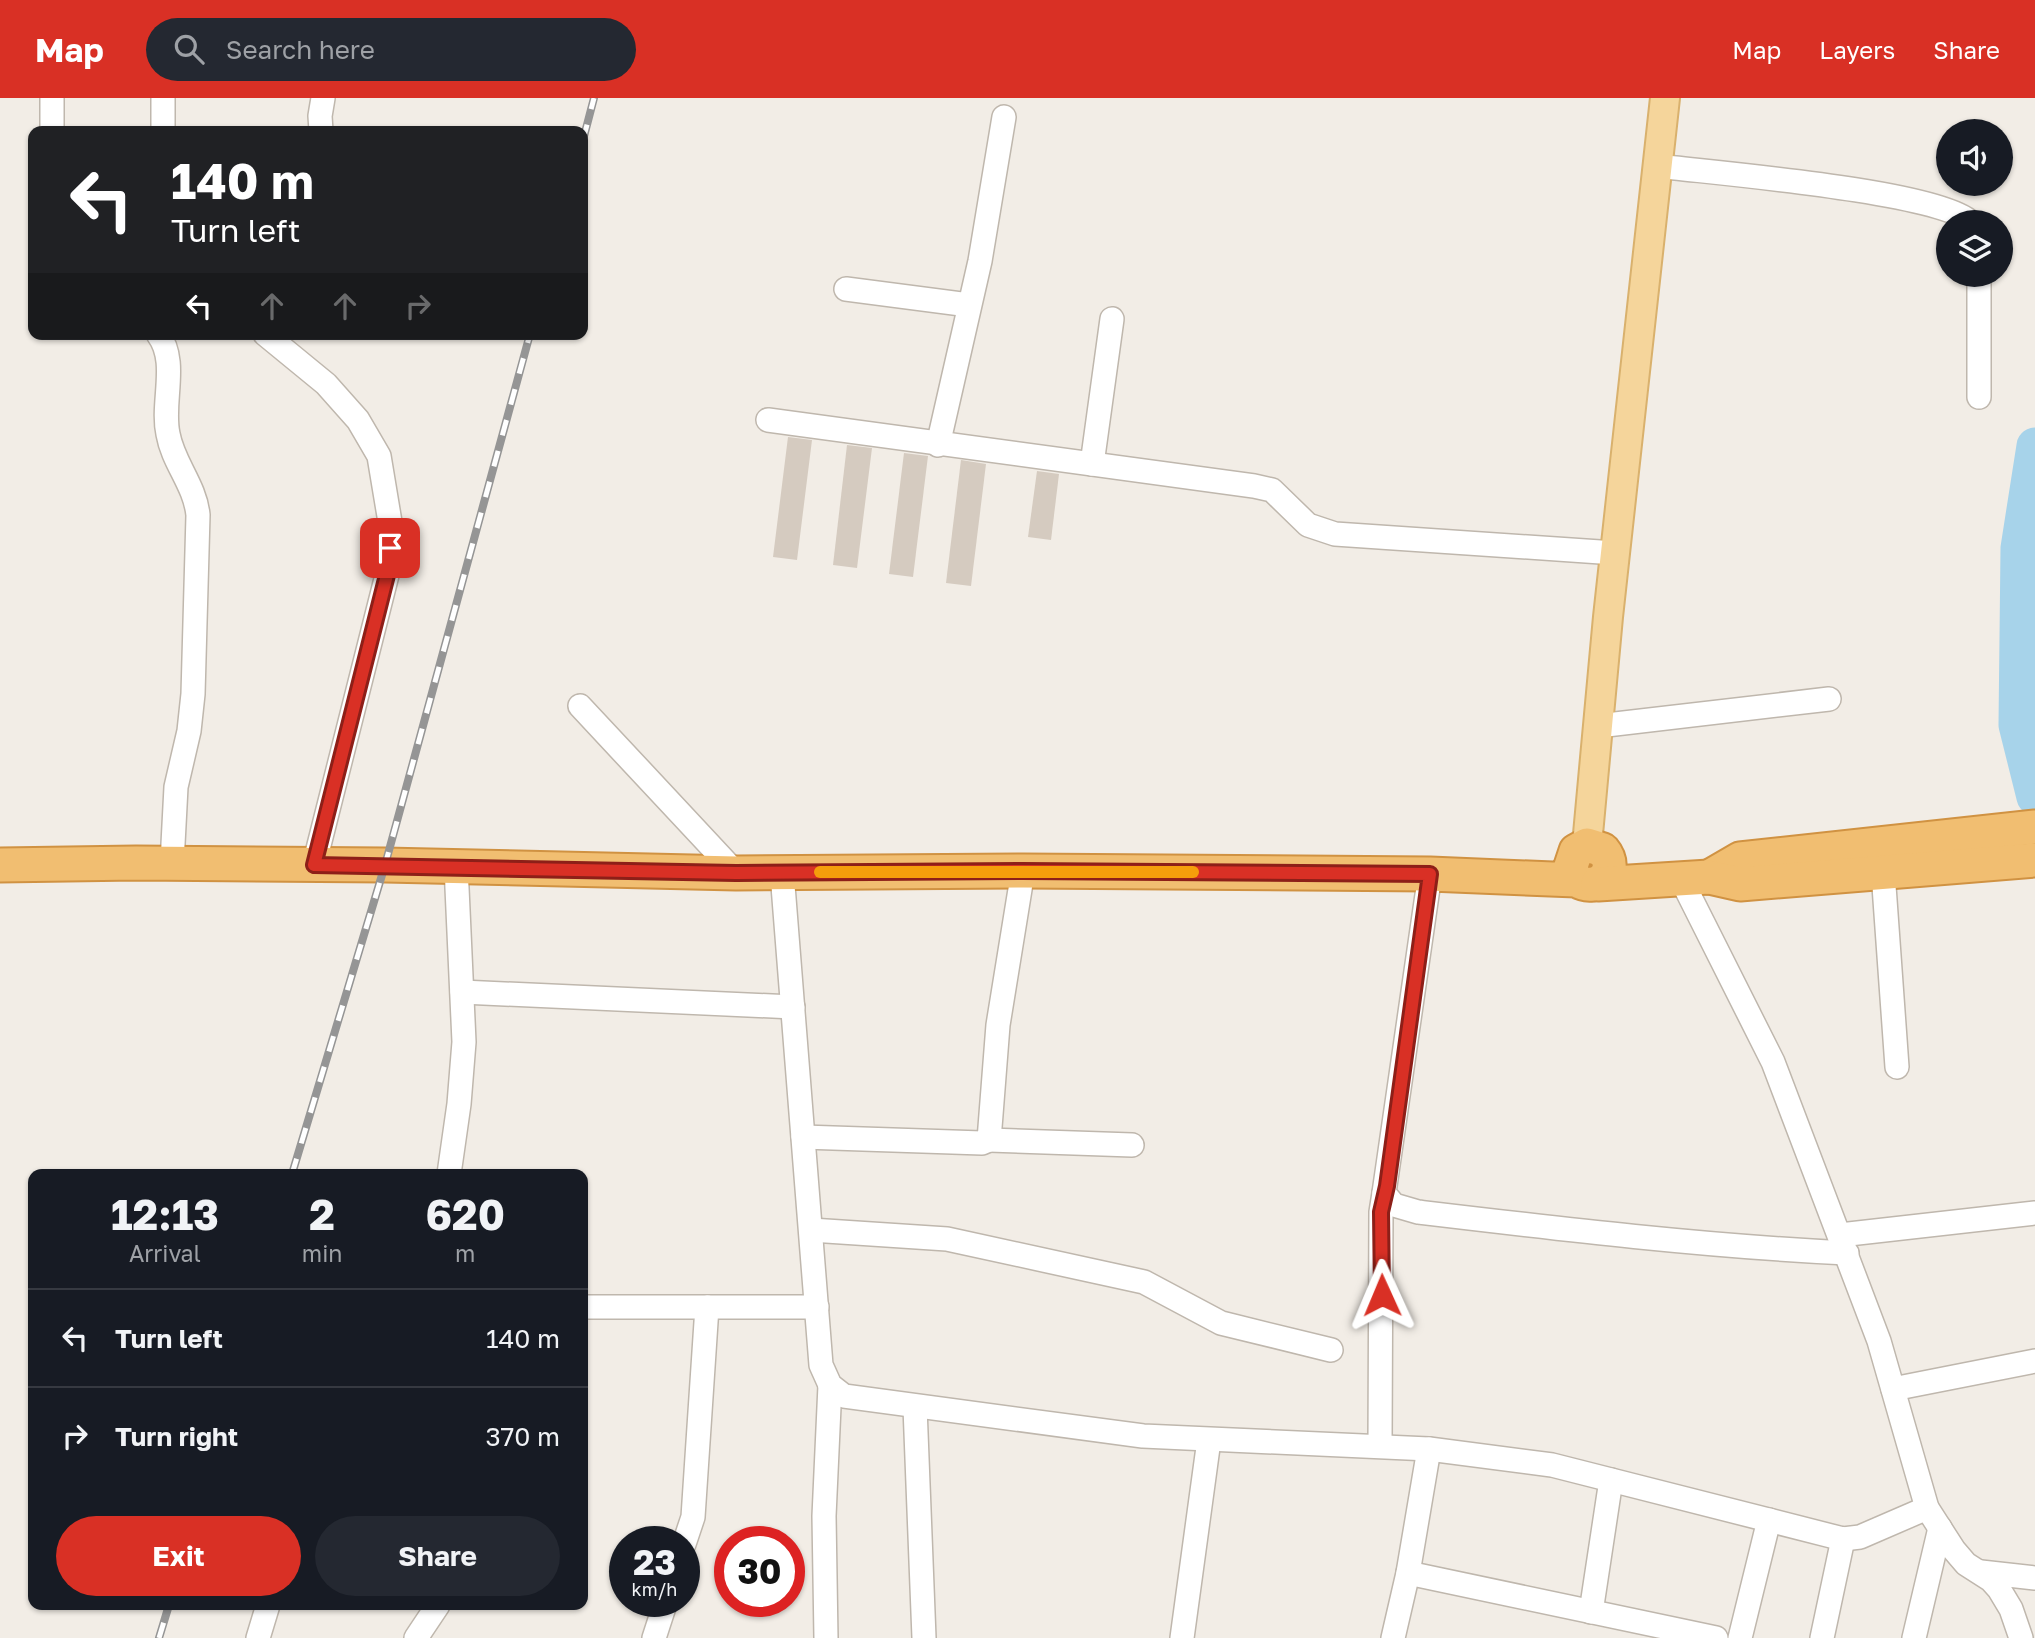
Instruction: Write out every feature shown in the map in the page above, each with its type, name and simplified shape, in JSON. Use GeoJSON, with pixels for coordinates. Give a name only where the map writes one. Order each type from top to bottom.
{"type":"FeatureCollection","features":[{"type":"Feature","properties":{"kind":"highway"},"geometry":{"type":"LineString","coordinates":[[1695,878],[1740,859],[2035,827]]}},
{"type":"Feature","properties":{"kind":"highway"},"geometry":{"type":"LineString","coordinates":[[1587,845],[1572,856],[1570,869],[1587,882]]}},
{"type":"Feature","properties":{"kind":"highway"},"geometry":{"type":"LineString","coordinates":[[0,865],[172,863],[456,866],[736,873],[1023,871],[1430,874],[1587,882],[1695,878],[1740,884],[2035,860]]}},
{"type":"Feature","properties":{"kind":"main road"},"geometry":{"type":"LineString","coordinates":[[1587,845],[1615,553],[1665,98]]}},
{"type":"Feature","properties":{"kind":"street"},"geometry":{"type":"LineString","coordinates":[[52,98],[52,126]]}},
{"type":"Feature","properties":{"kind":"street"},"geometry":{"type":"LineString","coordinates":[[163,98],[163,126]]}},
{"type":"Feature","properties":{"kind":"street"},"geometry":{"type":"LineString","coordinates":[[321,126],[323,98]]}},
{"type":"Feature","properties":{"kind":"street"},"geometry":{"type":"LineString","coordinates":[[938,445],[980,261],[1004,117]]}},
{"type":"Feature","properties":{"kind":"street"},"geometry":{"type":"LineString","coordinates":[[1658,166],[1897,197],[1946,210]]}},
{"type":"Feature","properties":{"kind":"street"},"geometry":{"type":"LineString","coordinates":[[1979,287],[1979,397]]}},
{"type":"Feature","properties":{"kind":"street"},"geometry":{"type":"LineString","coordinates":[[846,289],[969,305]]}},
{"type":"Feature","properties":{"kind":"street"},"geometry":{"type":"LineString","coordinates":[[1093,464],[1112,319]]}},
{"type":"Feature","properties":{"kind":"street"},"geometry":{"type":"LineString","coordinates":[[161,340],[168,352],[167,434],[192,489],[198,514],[193,694],[189,730],[176,787],[172,863]]}},
{"type":"Feature","properties":{"kind":"street"},"geometry":{"type":"LineString","coordinates":[[272,340],[326,384],[358,420],[379,456],[390,522],[387,575],[314,865]]}},
{"type":"Feature","properties":{"kind":"street"},"geometry":{"type":"LineString","coordinates":[[768,421],[1272,490],[1308,525],[1335,534],[1615,553]]}},
{"type":"Feature","properties":{"kind":"street"},"geometry":{"type":"LineString","coordinates":[[1598,726],[1829,699]]}},
{"type":"Feature","properties":{"kind":"street"},"geometry":{"type":"LineString","coordinates":[[580,706],[736,873]]}},
{"type":"Feature","properties":{"kind":"street"},"geometry":{"type":"LineString","coordinates":[[450,1169],[464,1042],[456,866]]}},
{"type":"Feature","properties":{"kind":"street"},"geometry":{"type":"LineString","coordinates":[[989,1140],[998,1025],[1023,871]]}},
{"type":"Feature","properties":{"kind":"street"},"geometry":{"type":"LineString","coordinates":[[1883,872],[1897,1067]]}},
{"type":"Feature","properties":{"kind":"street"},"geometry":{"type":"LineString","coordinates":[[782,873],[821,1364],[830,1385],[824,1516],[826,1638]]}},
{"type":"Feature","properties":{"kind":"street"},"geometry":{"type":"LineString","coordinates":[[1380,1446],[1381,1212],[1430,874]]}},
{"type":"Feature","properties":{"kind":"street"},"geometry":{"type":"LineString","coordinates":[[1695,878],[1773,1062],[1879,1341],[1927,1508],[1966,1564],[1981,1572],[1999,1589],[2011,1609],[2021,1638]]}},
{"type":"Feature","properties":{"kind":"street"},"geometry":{"type":"LineString","coordinates":[[462,992],[793,1007]]}},
{"type":"Feature","properties":{"kind":"street"},"geometry":{"type":"LineString","coordinates":[[803,1137],[1132,1145]]}},
{"type":"Feature","properties":{"kind":"street"},"geometry":{"type":"LineString","coordinates":[[1384,1193],[1394,1205],[1418,1212],[1731,1248],[1843,1244],[2035,1213]]}},
{"type":"Feature","properties":{"kind":"street"},"geometry":{"type":"LineString","coordinates":[[811,1230],[947,1240],[1143,1282],[1221,1323],[1331,1350]]}},
{"type":"Feature","properties":{"kind":"street"},"geometry":{"type":"LineString","coordinates":[[588,1307],[817,1307]]}},
{"type":"Feature","properties":{"kind":"street"},"geometry":{"type":"LineString","coordinates":[[690,1526],[693,1517],[707,1307]]}},
{"type":"Feature","properties":{"kind":"street"},"geometry":{"type":"LineString","coordinates":[[1893,1389],[2035,1362]]}},
{"type":"Feature","properties":{"kind":"street"},"geometry":{"type":"LineString","coordinates":[[830,1385],[844,1396],[857,1400],[1143,1436],[1429,1449],[1552,1465],[1843,1539],[1860,1537],[1927,1508]]}},
{"type":"Feature","properties":{"kind":"street"},"geometry":{"type":"LineString","coordinates":[[915,1407],[924,1638]]}},
{"type":"Feature","properties":{"kind":"street"},"geometry":{"type":"LineString","coordinates":[[1182,1638],[1209,1440]]}},
{"type":"Feature","properties":{"kind":"street"},"geometry":{"type":"LineString","coordinates":[[1393,1638],[1408,1573],[1429,1449]]}},
{"type":"Feature","properties":{"kind":"street"},"geometry":{"type":"LineString","coordinates":[[1591,1612],[1611,1480]]}},
{"type":"Feature","properties":{"kind":"street"},"geometry":{"type":"LineString","coordinates":[[1740,1638],[1769,1520]]}},
{"type":"Feature","properties":{"kind":"street"},"geometry":{"type":"LineString","coordinates":[[1914,1638],[1940,1528]]}},
{"type":"Feature","properties":{"kind":"street"},"geometry":{"type":"LineString","coordinates":[[1822,1638],[1843,1539]]}},
{"type":"Feature","properties":{"kind":"street"},"geometry":{"type":"LineString","coordinates":[[1981,1572],[2035,1578]]}},
{"type":"Feature","properties":{"kind":"street"},"geometry":{"type":"LineString","coordinates":[[1408,1573],[1716,1638]]}},
{"type":"Feature","properties":{"kind":"street"},"geometry":{"type":"LineString","coordinates":[[258,1638],[266,1610]]}},
{"type":"Feature","properties":{"kind":"street"},"geometry":{"type":"LineString","coordinates":[[416,1638],[435,1610]]}},
{"type":"Feature","properties":{"kind":"street"},"geometry":{"type":"LineString","coordinates":[[654,1638],[661,1617]]}},
{"type":"Feature","properties":{"kind":"building"},"geometry":{"type":"Polygon","coordinates":[[[788,437],[812,440],[797,560],[773,557],[788,437]]]}},
{"type":"Feature","properties":{"kind":"building"},"geometry":{"type":"Polygon","coordinates":[[[847,445],[872,448],[857,568],[833,565],[847,445]]]}},
{"type":"Feature","properties":{"kind":"building"},"geometry":{"type":"Polygon","coordinates":[[[904,453],[928,456],[913,577],[889,574],[904,453]]]}},
{"type":"Feature","properties":{"kind":"building"},"geometry":{"type":"Polygon","coordinates":[[[961,460],[986,464],[971,586],[946,583],[961,460]]]}},
{"type":"Feature","properties":{"kind":"building"},"geometry":{"type":"Polygon","coordinates":[[[1037,471],[1059,474],[1051,540],[1028,537],[1037,471]]]}},
{"type":"Feature","properties":{"kind":"waterway"},"geometry":{"type":"LineString","coordinates":[[2035,446],[2019,548],[2017,725],[2035,797]]}},
{"type":"Feature","properties":{"kind":"railway"},"geometry":{"type":"LineString","coordinates":[[587,126],[594,98]]}},
{"type":"Feature","properties":{"kind":"railway"},"geometry":{"type":"LineString","coordinates":[[294,1169],[385,865],[528,340]]}},
{"type":"Feature","properties":{"kind":"railway"},"geometry":{"type":"LineString","coordinates":[[159,1638],[167,1610]]}},
{"type":"Feature","properties":{"kind":"slow traffic"},"geometry":{"type":"LineString","coordinates":[[820,872],[1193,872]]}},
{"type":"Feature","properties":{"kind":"route"},"geometry":{"type":"LineString","coordinates":[[390,548],[387,575],[314,865],[736,873],[1023,871],[1430,874],[1387,1186],[1381,1212],[1382,1295]]}}]}
